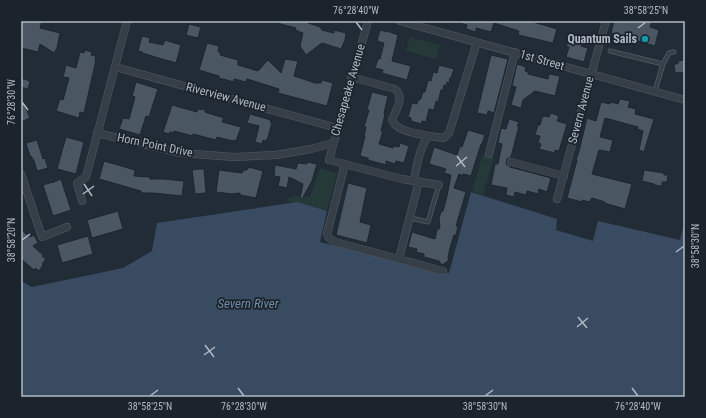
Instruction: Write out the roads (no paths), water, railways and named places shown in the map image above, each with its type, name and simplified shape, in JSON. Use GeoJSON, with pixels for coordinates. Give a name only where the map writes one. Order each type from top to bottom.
{"type":"FeatureCollection","features":[{"type":"Feature","properties":{"kind":"street"},"geometry":{"type":"LineString","coordinates":[[82,201],[77,184],[86,177],[128,21]]}},
{"type":"Feature","properties":{"kind":"street","name":"Chesapeake Avenue"},"geometry":{"type":"LineString","coordinates":[[345,164],[329,160],[368,21]]}},
{"type":"Feature","properties":{"kind":"street","name":"1st Street"},"geometry":{"type":"LineString","coordinates":[[400,21],[685,100]]}},
{"type":"Feature","properties":{"kind":"street","name":"Severn Avenue"},"geometry":{"type":"LineString","coordinates":[[557,199],[606,21]]}},
{"type":"Feature","properties":{"kind":"street"},"geometry":{"type":"LineString","coordinates":[[351,78],[395,89],[399,92],[401,97],[392,120],[394,125],[428,136],[444,138],[449,133],[477,42]]}},
{"type":"Feature","properties":{"kind":"street"},"geometry":{"type":"LineString","coordinates":[[489,154],[515,52]]}},
{"type":"Feature","properties":{"kind":"street","name":"Riverview Avenue"},"geometry":{"type":"LineString","coordinates":[[115,66],[337,128]]}},
{"type":"Feature","properties":{"kind":"street","name":"Horn Point Drive"},"geometry":{"type":"LineString","coordinates":[[97,133],[181,153],[234,157],[276,155],[311,149],[333,143]]}},
{"type":"Feature","properties":{"kind":"street"},"geometry":{"type":"LineString","coordinates":[[399,259],[410,218],[417,181],[416,172],[424,142],[428,136]]}},
{"type":"Feature","properties":{"kind":"street"},"geometry":{"type":"LineString","coordinates":[[511,162],[564,176]]}},
{"type":"Feature","properties":{"kind":"street"},"geometry":{"type":"LineString","coordinates":[[439,185],[345,164],[326,234],[335,242],[443,271]]}},
{"type":"Feature","properties":{"kind":"street"},"geometry":{"type":"LineString","coordinates":[[21,174],[42,237],[67,227]]}},
{"type":"Feature","properties":{"kind":"lane"},"geometry":{"type":"LineString","coordinates":[[610,50],[663,64]]}},
{"type":"Feature","properties":{"kind":"lane"},"geometry":{"type":"LineString","coordinates":[[655,91],[663,64],[668,54],[674,52]]}},
{"type":"Feature","properties":{"kind":"lane"},"geometry":{"type":"LineString","coordinates":[[410,218],[428,222],[439,185]]}},
{"type":"Feature","properties":{"kind":"water","name":"Severn River"},"geometry":{"type":"Polygon","coordinates":[[[471,192],[557,219],[556,230],[593,241],[598,221],[680,240],[683,228],[685,228],[685,397],[21,397],[21,281],[32,287],[123,268],[152,251],[157,223],[297,202],[327,211],[320,242],[438,272],[449,273],[471,192]]]}},
{"type":"Feature","properties":{"kind":"place","name":"Quantum Sails"},"geometry":{"type":"Point","coordinates":[645,39]}}]}
